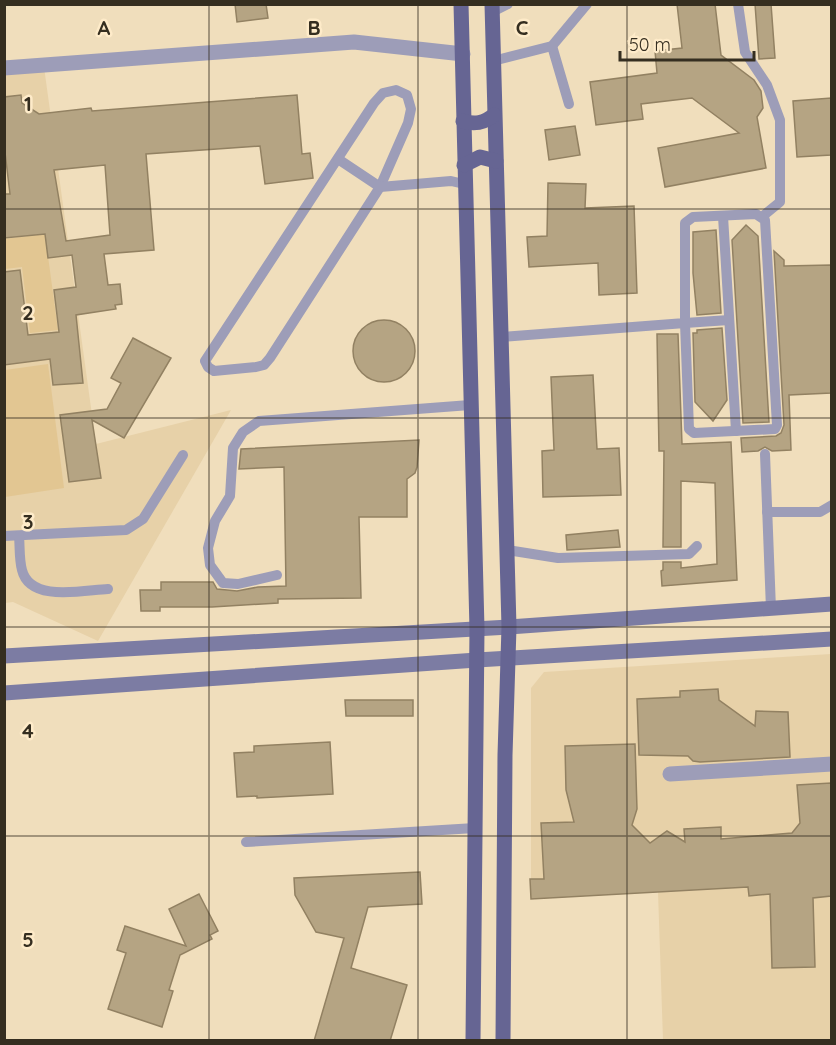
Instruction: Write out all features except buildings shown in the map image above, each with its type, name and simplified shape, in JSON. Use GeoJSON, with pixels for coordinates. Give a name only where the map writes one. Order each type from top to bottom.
{"type":"FeatureCollection","features":[{"type":"Feature","properties":{"kind":"main road"},"geometry":{"type":"LineString","coordinates":[[461,4],[462,121],[477,628],[473,1041]]}},
{"type":"Feature","properties":{"kind":"main road"},"geometry":{"type":"LineString","coordinates":[[492,8],[509,627],[505,755],[503,1041]]}},
{"type":"Feature","properties":{"kind":"main road"},"geometry":{"type":"LineString","coordinates":[[462,121],[483,122],[494,115]]}},
{"type":"Feature","properties":{"kind":"main road"},"geometry":{"type":"LineString","coordinates":[[464,165],[480,158],[496,161]]}},
{"type":"Feature","properties":{"kind":"main road"},"geometry":{"type":"LineString","coordinates":[[4,656],[509,627],[831,604]]}},
{"type":"Feature","properties":{"kind":"main road"},"geometry":{"type":"LineString","coordinates":[[4,693],[477,660],[831,639]]}},
{"type":"Feature","properties":{"kind":"street"},"geometry":{"type":"LineString","coordinates":[[4,68],[354,42],[463,54]]}},
{"type":"Feature","properties":{"kind":"street"},"geometry":{"type":"LineString","coordinates":[[670,774],[831,764]]}},
{"type":"Feature","properties":{"kind":"lane"},"geometry":{"type":"LineString","coordinates":[[492,8],[507,4]]}},
{"type":"Feature","properties":{"kind":"lane"},"geometry":{"type":"LineString","coordinates":[[493,61],[552,46],[587,4]]}},
{"type":"Feature","properties":{"kind":"lane"},"geometry":{"type":"LineString","coordinates":[[738,4],[745,52],[768,85],[780,120],[780,202],[763,216]]}},
{"type":"Feature","properties":{"kind":"lane"},"geometry":{"type":"LineString","coordinates":[[552,46],[569,104]]}},
{"type":"Feature","properties":{"kind":"lane"},"geometry":{"type":"LineString","coordinates":[[396,90],[407,95],[411,108],[408,123],[380,187],[264,365],[214,371],[205,361],[321,181],[338,159],[374,103],[384,93],[396,90]]}},
{"type":"Feature","properties":{"kind":"lane"},"geometry":{"type":"LineString","coordinates":[[338,159],[380,187],[451,181],[464,184]]}},
{"type":"Feature","properties":{"kind":"lane"},"geometry":{"type":"LineString","coordinates":[[756,214],[763,216],[777,425],[775,429],[694,433],[689,429],[685,323],[685,224],[693,217],[756,214]]}},
{"type":"Feature","properties":{"kind":"lane"},"geometry":{"type":"LineString","coordinates":[[723,216],[736,431]]}},
{"type":"Feature","properties":{"kind":"lane"},"geometry":{"type":"LineString","coordinates":[[501,337],[729,320]]}},
{"type":"Feature","properties":{"kind":"lane"},"geometry":{"type":"LineString","coordinates":[[278,574],[238,584],[223,583],[210,565],[207,548],[215,521],[230,496],[233,448],[243,432],[259,421],[470,405]]}},
{"type":"Feature","properties":{"kind":"lane"},"geometry":{"type":"LineString","coordinates":[[765,454],[771,609]]}},
{"type":"Feature","properties":{"kind":"lane"},"geometry":{"type":"LineString","coordinates":[[4,536],[126,530],[144,519],[183,455]]}},
{"type":"Feature","properties":{"kind":"lane"},"geometry":{"type":"LineString","coordinates":[[767,512],[820,513],[831,505]]}},
{"type":"Feature","properties":{"kind":"lane"},"geometry":{"type":"LineString","coordinates":[[19,536],[22,572],[32,584],[48,593],[108,588]]}},
{"type":"Feature","properties":{"kind":"lane"},"geometry":{"type":"LineString","coordinates":[[507,550],[558,558],[656,556],[689,554],[697,546]]}},
{"type":"Feature","properties":{"kind":"lane"},"geometry":{"type":"LineString","coordinates":[[246,842],[475,828]]}},
{"type":"Feature","properties":{"kind":"shaded area"},"geometry":{"type":"Polygon","coordinates":[[[44,67],[96,444],[231,410],[98,641],[13,602],[5,603],[5,70],[44,67]]]}},
{"type":"Feature","properties":{"kind":"shaded area"},"geometry":{"type":"Polygon","coordinates":[[[45,234],[58,330],[30,333],[22,267],[5,269],[4,239],[45,234]]]}},
{"type":"Feature","properties":{"kind":"shaded area"},"geometry":{"type":"Polygon","coordinates":[[[48,364],[64,488],[5,497],[5,370],[48,364]]]}},
{"type":"Feature","properties":{"kind":"shaded area"},"geometry":{"type":"Polygon","coordinates":[[[831,654],[831,1040],[663,1040],[658,892],[531,899],[531,688],[544,672],[831,654]]]}}]}
